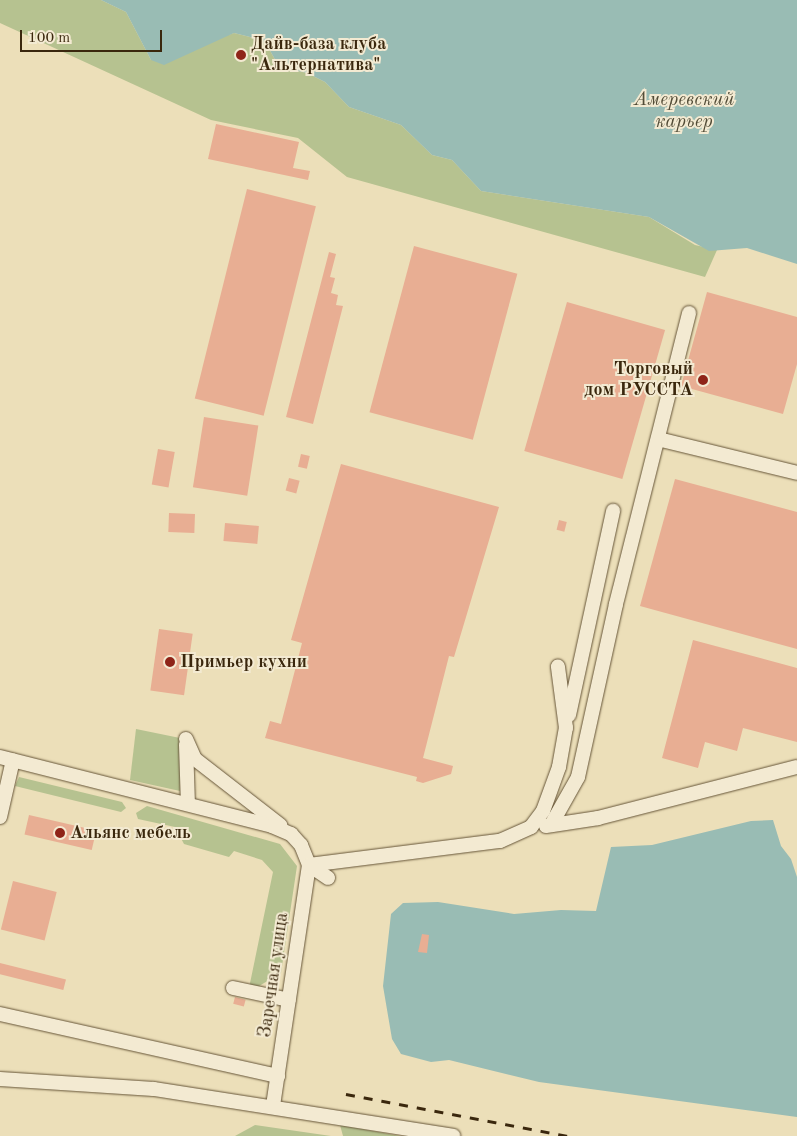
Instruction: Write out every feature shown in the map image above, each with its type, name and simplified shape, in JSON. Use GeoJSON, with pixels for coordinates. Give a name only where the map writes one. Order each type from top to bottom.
{"type":"FeatureCollection","features":[{"type":"Feature","properties":{"kind":"street"},"geometry":{"type":"LineString","coordinates":[[551,825],[578,777],[616,604],[689,313]]}},
{"type":"Feature","properties":{"kind":"street"},"geometry":{"type":"LineString","coordinates":[[658,439],[797,473]]}},
{"type":"Feature","properties":{"kind":"street"},"geometry":{"type":"LineString","coordinates":[[531,827],[546,802],[559,767],[613,511]]}},
{"type":"Feature","properties":{"kind":"street"},"geometry":{"type":"LineString","coordinates":[[558,668],[566,728]]}},
{"type":"Feature","properties":{"kind":"street"},"geometry":{"type":"LineString","coordinates":[[188,804],[186,739],[195,759],[290,834],[301,845],[309,865],[328,878]]}},
{"type":"Feature","properties":{"kind":"street"},"geometry":{"type":"LineString","coordinates":[[0,817],[7,758],[272,826],[290,834]]}},
{"type":"Feature","properties":{"kind":"street"},"geometry":{"type":"LineString","coordinates":[[309,865],[500,841],[531,827],[598,818],[797,767]]}},
{"type":"Feature","properties":{"kind":"street","name":"Заречная улица"},"geometry":{"type":"LineString","coordinates":[[273,1106],[295,999],[309,865]]}},
{"type":"Feature","properties":{"kind":"street"},"geometry":{"type":"LineString","coordinates":[[233,988],[295,999]]}},
{"type":"Feature","properties":{"kind":"street"},"geometry":{"type":"LineString","coordinates":[[0,1014],[278,1076]]}},
{"type":"Feature","properties":{"kind":"street"},"geometry":{"type":"LineString","coordinates":[[0,1079],[154,1089],[273,1106],[453,1136]]}},
{"type":"Feature","properties":{"kind":"green space"},"geometry":{"type":"Polygon","coordinates":[[[0,0],[101,0],[126,12],[151,60],[234,33],[250,37],[267,45],[279,67],[307,73],[325,82],[349,107],[401,125],[432,155],[452,160],[481,191],[649,217],[695,245],[717,250],[705,277],[347,177],[298,138],[211,120],[0,23],[0,0]]]}},
{"type":"Feature","properties":{"kind":"green space"},"geometry":{"type":"Polygon","coordinates":[[[136,729],[180,738],[180,791],[130,780],[136,729]]]}},
{"type":"Feature","properties":{"kind":"green space"},"geometry":{"type":"Polygon","coordinates":[[[19,777],[122,802],[126,808],[121,812],[15,786],[19,777]]]}},
{"type":"Feature","properties":{"kind":"green space"},"geometry":{"type":"Polygon","coordinates":[[[147,806],[280,844],[297,866],[281,973],[254,989],[249,988],[273,872],[262,860],[234,851],[229,857],[184,844],[175,827],[138,819],[136,813],[147,806]]]}},
{"type":"Feature","properties":{"kind":"green space"},"geometry":{"type":"Polygon","coordinates":[[[255,1125],[331,1136],[235,1136],[255,1125]]]}},
{"type":"Feature","properties":{"kind":"green space"},"geometry":{"type":"Polygon","coordinates":[[[340,1125],[400,1136],[343,1136],[340,1125]]]}},
{"type":"Feature","properties":{"kind":"water","name":"Амеревский карьер"},"geometry":{"type":"Polygon","coordinates":[[[101,0],[797,0],[797,264],[747,248],[709,251],[649,217],[481,191],[452,160],[432,155],[401,125],[349,107],[325,82],[307,73],[279,67],[267,45],[250,37],[234,33],[164,65],[151,60],[126,12],[101,0]]]}},
{"type":"Feature","properties":{"kind":"water"},"geometry":{"type":"Polygon","coordinates":[[[773,820],[781,846],[791,859],[797,877],[797,1117],[539,1082],[449,1060],[431,1062],[401,1054],[392,1039],[383,986],[391,914],[403,903],[438,902],[514,914],[561,910],[596,911],[611,847],[652,845],[751,821],[773,820]]]}},
{"type":"Feature","properties":{"kind":"building"},"geometry":{"type":"Polygon","coordinates":[[[216,124],[299,142],[293,168],[310,171],[308,180],[208,159],[216,124]]]}},
{"type":"Feature","properties":{"kind":"building"},"geometry":{"type":"Polygon","coordinates":[[[247,189],[316,206],[264,416],[195,399],[247,189]]]}},
{"type":"Feature","properties":{"kind":"building"},"geometry":{"type":"Polygon","coordinates":[[[414,246],[517,274],[473,440],[369,412],[414,246]]]}},
{"type":"Feature","properties":{"kind":"building"},"geometry":{"type":"Polygon","coordinates":[[[329,252],[336,254],[330,277],[335,278],[331,293],[338,295],[336,305],[343,306],[313,424],[286,417],[329,252]]]}},
{"type":"Feature","properties":{"kind":"building"},"geometry":{"type":"Polygon","coordinates":[[[707,292],[797,317],[797,364],[783,414],[681,386],[707,292]]]}},
{"type":"Feature","properties":{"kind":"building"},"geometry":{"type":"Polygon","coordinates":[[[567,302],[665,330],[622,479],[524,451],[567,302]]]}},
{"type":"Feature","properties":{"kind":"building"},"geometry":{"type":"Polygon","coordinates":[[[204,417],[258,426],[247,496],[193,487],[204,417]]]}},
{"type":"Feature","properties":{"kind":"building"},"geometry":{"type":"Polygon","coordinates":[[[158,449],[175,452],[168,487],[152,484],[158,449]]]}},
{"type":"Feature","properties":{"kind":"building"},"geometry":{"type":"Polygon","coordinates":[[[301,454],[310,456],[307,469],[298,467],[301,454]]]}},
{"type":"Feature","properties":{"kind":"building"},"geometry":{"type":"Polygon","coordinates":[[[341,464],[499,507],[454,657],[449,656],[423,758],[453,766],[451,774],[423,783],[416,781],[417,777],[265,738],[270,721],[281,724],[302,643],[291,640],[341,464]]]}},
{"type":"Feature","properties":{"kind":"building"},"geometry":{"type":"Polygon","coordinates":[[[289,478],[300,481],[296,493],[286,491],[289,478]]]}},
{"type":"Feature","properties":{"kind":"building"},"geometry":{"type":"Polygon","coordinates":[[[675,479],[797,512],[797,649],[640,606],[675,479]]]}},
{"type":"Feature","properties":{"kind":"building"},"geometry":{"type":"Polygon","coordinates":[[[169,513],[195,514],[194,533],[168,532],[169,513]]]}},
{"type":"Feature","properties":{"kind":"building"},"geometry":{"type":"Polygon","coordinates":[[[559,520],[567,522],[564,532],[557,530],[559,520]]]}},
{"type":"Feature","properties":{"kind":"building"},"geometry":{"type":"Polygon","coordinates":[[[225,523],[259,526],[257,544],[223,541],[225,523]]]}},
{"type":"Feature","properties":{"kind":"building","name":"Примьер кухни"},"geometry":{"type":"Polygon","coordinates":[[[159,629],[193,634],[184,695],[150,690],[159,629]]]}},
{"type":"Feature","properties":{"kind":"building"},"geometry":{"type":"Polygon","coordinates":[[[693,640],[797,668],[797,742],[743,728],[737,751],[705,742],[698,768],[662,758],[693,640]]]}},
{"type":"Feature","properties":{"kind":"building","name":"Альянс мебель"},"geometry":{"type":"Polygon","coordinates":[[[29,815],[96,831],[92,850],[25,834],[29,815]]]}},
{"type":"Feature","properties":{"kind":"building"},"geometry":{"type":"Polygon","coordinates":[[[13,881],[57,892],[45,940],[1,930],[13,881]]]}},
{"type":"Feature","properties":{"kind":"building"},"geometry":{"type":"Polygon","coordinates":[[[422,934],[429,935],[427,953],[418,952],[422,934]]]}},
{"type":"Feature","properties":{"kind":"building"},"geometry":{"type":"Polygon","coordinates":[[[0,963],[66,979],[63,990],[0,974],[0,963]]]}},
{"type":"Feature","properties":{"kind":"building"},"geometry":{"type":"Polygon","coordinates":[[[235,997],[246,1000],[244,1007],[233,1004],[235,997]]]}},
{"type":"Feature","properties":{"kind":"railway"},"geometry":{"type":"LineString","coordinates":[[346,1094],[569,1136]]}},
{"type":"Feature","properties":{"kind":"place","name":"Дайв-база клуба \"Альтернатива\""},"geometry":{"type":"Point","coordinates":[241,55]}},
{"type":"Feature","properties":{"kind":"place","name":"Торговый дом РУССТА"},"geometry":{"type":"Point","coordinates":[703,380]}},
{"type":"Feature","properties":{"kind":"place","name":"Примьер кухни"},"geometry":{"type":"Point","coordinates":[170,662]}},
{"type":"Feature","properties":{"kind":"place","name":"Альянс мебель"},"geometry":{"type":"Point","coordinates":[60,833]}}]}
